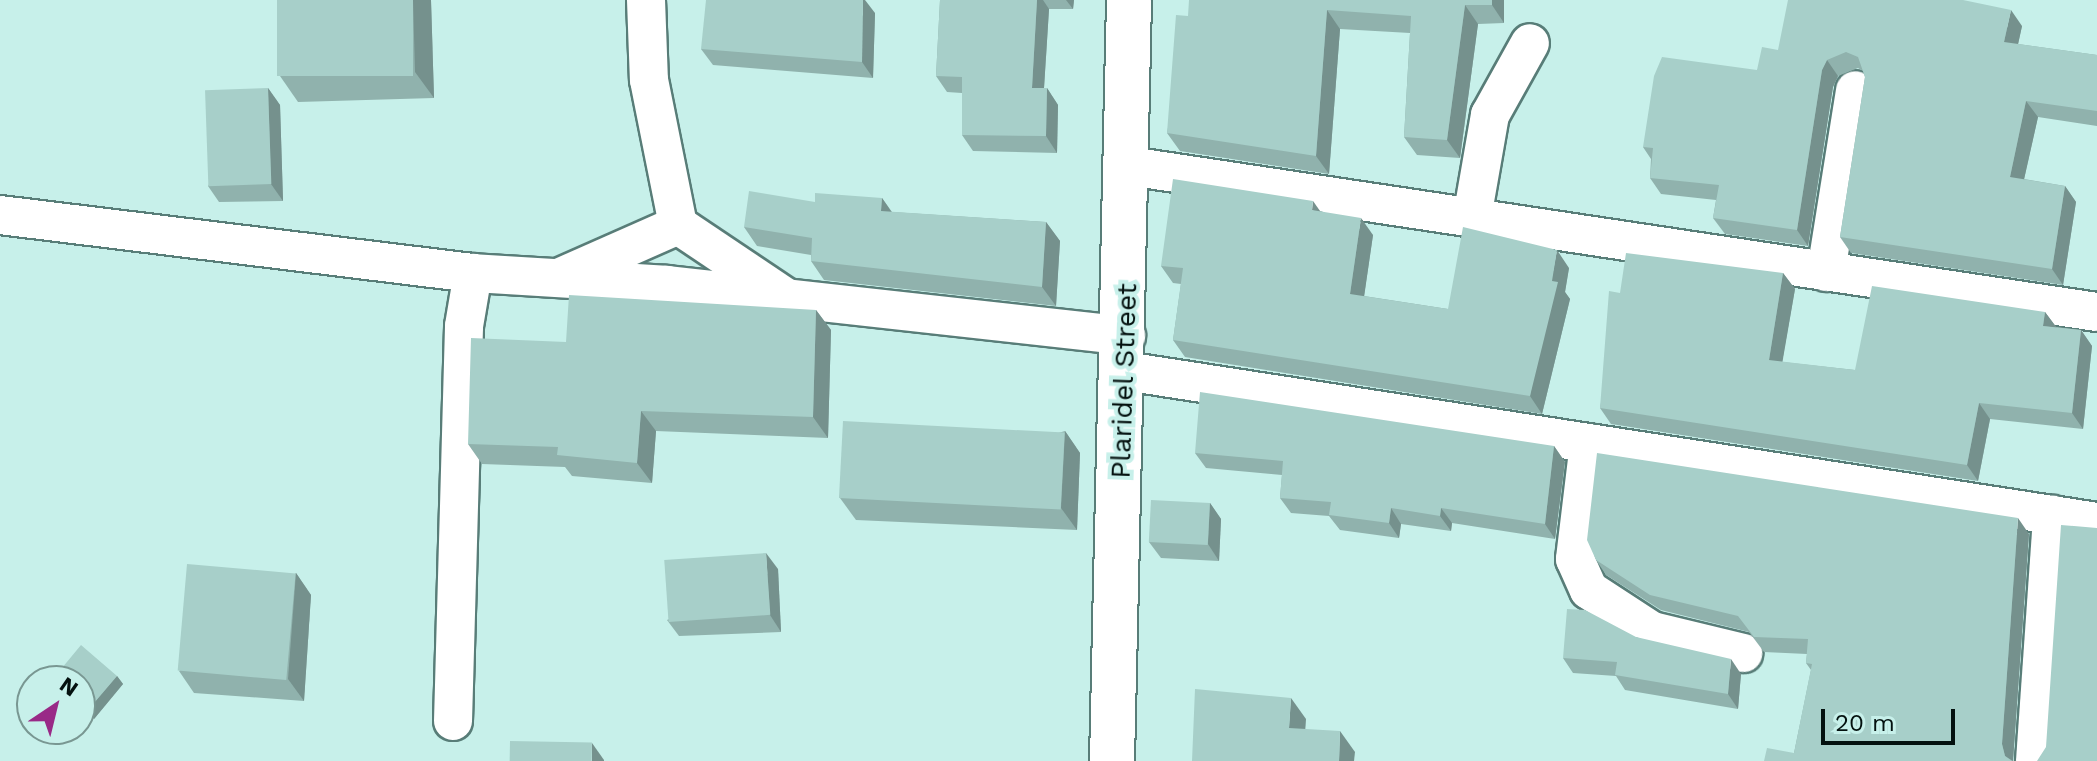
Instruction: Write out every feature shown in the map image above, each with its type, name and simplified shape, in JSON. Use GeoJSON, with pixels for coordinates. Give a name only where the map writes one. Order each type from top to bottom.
{"type":"FeatureCollection","features":[{"type":"Feature","properties":{"kind":"street"},"geometry":{"type":"LineString","coordinates":[[646,0],[649,80],[678,225],[792,302]]}},
{"type":"Feature","properties":{"kind":"street","name":"Plaridel Street"},"geometry":{"type":"LineString","coordinates":[[1112,761],[1126,353],[1129,0]]}},
{"type":"Feature","properties":{"kind":"street"},"geometry":{"type":"LineString","coordinates":[[1472,218],[1490,115],[1530,43]]}},
{"type":"Feature","properties":{"kind":"street"},"geometry":{"type":"LineString","coordinates":[[1826,272],[1855,90]]}},
{"type":"Feature","properties":{"kind":"street"},"geometry":{"type":"LineString","coordinates":[[1129,166],[2097,312]]}},
{"type":"Feature","properties":{"kind":"street"},"geometry":{"type":"LineString","coordinates":[[0,215],[473,273],[792,302],[1126,353],[1589,443],[2097,522]]}},
{"type":"Feature","properties":{"kind":"street"},"geometry":{"type":"LineString","coordinates":[[557,279],[678,225]]}},
{"type":"Feature","properties":{"kind":"street"},"geometry":{"type":"LineString","coordinates":[[453,721],[464,326],[473,273]]}},
{"type":"Feature","properties":{"kind":"street"},"geometry":{"type":"LineString","coordinates":[[1589,443],[1575,559],[1589,590],[1652,631],[1743,653]]}},
{"type":"Feature","properties":{"kind":"street"},"geometry":{"type":"LineString","coordinates":[[2035,761],[2052,515]]}},
{"type":"Feature","properties":{"kind":"building"},"geometry":{"type":"Polygon","coordinates":[[[277,0],[413,0],[413,76],[277,76],[277,0]]]}},
{"type":"Feature","properties":{"kind":"building"},"geometry":{"type":"Polygon","coordinates":[[[706,0],[863,0],[862,62],[701,49],[706,0]]]}},
{"type":"Feature","properties":{"kind":"building"},"geometry":{"type":"Polygon","coordinates":[[[940,0],[1037,0],[1032,88],[1047,88],[1046,136],[962,135],[962,77],[936,76],[940,0]]]}},
{"type":"Feature","properties":{"kind":"building"},"geometry":{"type":"Polygon","coordinates":[[[1189,0],[1492,0],[1492,5],[1465,5],[1447,140],[1404,137],[1411,16],[1327,10],[1316,156],[1167,133],[1176,15],[1188,16],[1189,0]]]}},
{"type":"Feature","properties":{"kind":"building"},"geometry":{"type":"Polygon","coordinates":[[[1788,0],[1963,0],[2011,10],[2004,42],[2097,55],[2097,111],[2026,101],[2010,177],[2065,186],[2052,269],[1840,237],[1865,77],[1858,57],[1846,52],[1827,60],[1822,70],[1797,230],[1713,218],[1719,185],[1650,178],[1653,148],[1643,147],[1654,76],[1662,57],[1757,70],[1762,47],[1778,50],[1788,0]]]}},
{"type":"Feature","properties":{"kind":"building"},"geometry":{"type":"Polygon","coordinates":[[[268,88],[271,184],[208,186],[205,90],[268,88]]]}},
{"type":"Feature","properties":{"kind":"building"},"geometry":{"type":"Polygon","coordinates":[[[1173,179],[1313,201],[1312,210],[1361,218],[1350,294],[1448,309],[1463,227],[1557,250],[1552,281],[1558,282],[1530,396],[1173,340],[1183,268],[1161,266],[1173,179]]]}},
{"type":"Feature","properties":{"kind":"building"},"geometry":{"type":"Polygon","coordinates":[[[749,191],[815,202],[815,193],[882,198],[881,211],[1046,222],[1042,287],[811,261],[812,238],[744,227],[749,191]]]}},
{"type":"Feature","properties":{"kind":"building"},"geometry":{"type":"Polygon","coordinates":[[[1626,253],[1783,273],[1769,360],[1855,370],[1872,286],[2045,312],[2043,326],[2081,330],[2072,413],[1979,403],[1967,465],[1600,408],[1609,291],[1620,293],[1626,253]]]}},
{"type":"Feature","properties":{"kind":"building"},"geometry":{"type":"Polygon","coordinates":[[[569,295],[816,310],[813,417],[641,411],[637,463],[557,455],[558,447],[468,444],[471,338],[566,342],[569,295]]]}},
{"type":"Feature","properties":{"kind":"building"},"geometry":{"type":"Polygon","coordinates":[[[1200,392],[1554,446],[1545,524],[1441,508],[1440,516],[1391,508],[1389,523],[1329,515],[1331,502],[1280,498],[1283,461],[1195,453],[1200,392]]]}},
{"type":"Feature","properties":{"kind":"building"},"geometry":{"type":"Polygon","coordinates":[[[843,421],[1065,433],[1061,510],[839,498],[843,421]]]}},
{"type":"Feature","properties":{"kind":"building"},"geometry":{"type":"Polygon","coordinates":[[[1597,453],[2018,518],[2002,744],[2005,756],[2012,761],[1764,761],[1767,748],[1794,753],[1812,664],[1806,663],[1808,639],[1754,637],[1738,616],[1650,595],[1596,560],[1587,540],[1597,453]]]}},
{"type":"Feature","properties":{"kind":"building"},"geometry":{"type":"Polygon","coordinates":[[[1151,500],[1210,503],[1208,545],[1149,542],[1151,500]]]}},
{"type":"Feature","properties":{"kind":"building"},"geometry":{"type":"Polygon","coordinates":[[[2061,525],[2097,528],[2097,761],[2037,761],[2046,747],[2061,525]]]}},
{"type":"Feature","properties":{"kind":"building"},"geometry":{"type":"Polygon","coordinates":[[[766,553],[770,615],[669,622],[664,560],[766,553]]]}},
{"type":"Feature","properties":{"kind":"building"},"geometry":{"type":"Polygon","coordinates":[[[187,564],[296,573],[286,680],[178,671],[187,564]]]}},
{"type":"Feature","properties":{"kind":"building"},"geometry":{"type":"Polygon","coordinates":[[[1567,609],[1585,610],[1636,637],[1731,659],[1728,694],[1615,675],[1617,662],[1563,658],[1567,609]]]}},
{"type":"Feature","properties":{"kind":"building"},"geometry":{"type":"Polygon","coordinates":[[[81,645],[117,676],[96,701],[96,665],[64,665],[81,645]]]}},
{"type":"Feature","properties":{"kind":"building"},"geometry":{"type":"Polygon","coordinates":[[[1195,689],[1291,698],[1289,728],[1340,731],[1339,761],[1192,761],[1195,689]]]}},
{"type":"Feature","properties":{"kind":"building"},"geometry":{"type":"Polygon","coordinates":[[[510,741],[592,742],[592,761],[510,761],[510,741]]]}}]}
